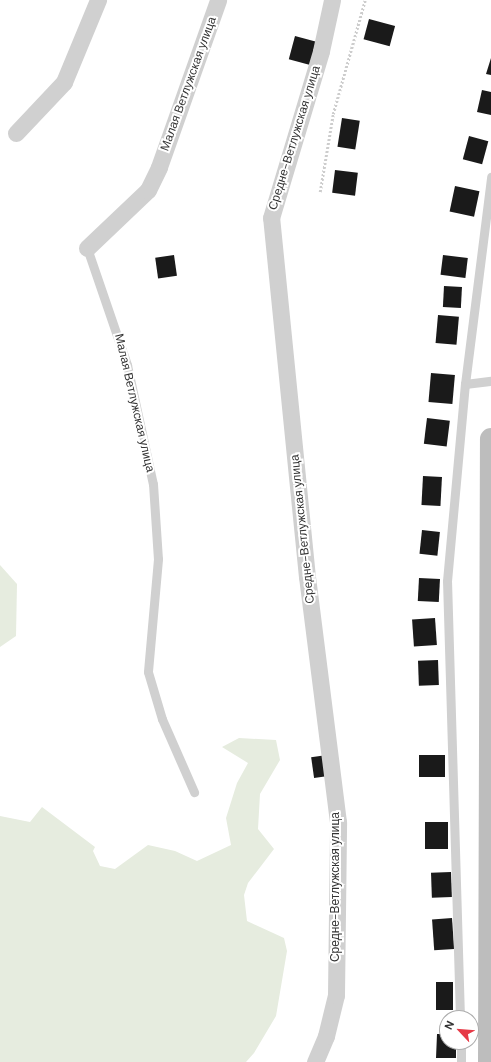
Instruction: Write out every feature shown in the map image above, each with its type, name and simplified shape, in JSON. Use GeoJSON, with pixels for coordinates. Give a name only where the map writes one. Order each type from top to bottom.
{"type":"FeatureCollection","features":[{"type":"Feature","properties":{"kind":"main road"},"geometry":{"type":"LineString","coordinates":[[489,1062],[491,439]]}},
{"type":"Feature","properties":{"kind":"street"},"geometry":{"type":"LineString","coordinates":[[16,133],[64,82],[98,0]]}},
{"type":"Feature","properties":{"kind":"street","name":"Малая Ветлужская улица"},"geometry":{"type":"LineString","coordinates":[[87,248],[148,190],[159,167],[218,0]]}},
{"type":"Feature","properties":{"kind":"street","name":"Средне-Ветлужская улица"},"geometry":{"type":"LineString","coordinates":[[315,1062],[326,1036],[336,995],[338,822],[307,577],[271,218],[321,51],[332,0]]}},
{"type":"Feature","properties":{"kind":"lane"},"geometry":{"type":"LineString","coordinates":[[460,1010],[447,581],[465,384],[491,177]]}},
{"type":"Feature","properties":{"kind":"lane","name":"Малая Ветлужская улица"},"geometry":{"type":"LineString","coordinates":[[87,248],[127,366],[153,484],[158,559],[148,672],[162,719],[194,792]]}},
{"type":"Feature","properties":{"kind":"lane"},"geometry":{"type":"LineString","coordinates":[[465,384],[491,381]]}},
{"type":"Feature","properties":{"kind":"lane"},"geometry":{"type":"LineString","coordinates":[[461,1050],[461,1062]]}},
{"type":"Feature","properties":{"kind":"path"},"geometry":{"type":"LineString","coordinates":[[320,192],[333,114],[365,0]]}},
{"type":"Feature","properties":{"kind":"shaded area"},"geometry":{"type":"Polygon","coordinates":[[[0,565],[17,584],[16,636],[0,647],[0,565]]]}},
{"type":"Feature","properties":{"kind":"shaded area"},"geometry":{"type":"Polygon","coordinates":[[[239,738],[276,740],[280,760],[260,794],[258,829],[274,849],[248,883],[244,895],[247,921],[284,938],[287,951],[276,1016],[254,1053],[246,1062],[0,1062],[0,816],[30,822],[42,807],[95,847],[93,851],[100,866],[115,869],[148,845],[175,851],[197,861],[231,845],[226,818],[237,783],[248,763],[222,747],[239,738]]]}},
{"type":"Feature","properties":{"kind":"building"},"geometry":{"type":"Polygon","coordinates":[[[369,19],[395,26],[390,46],[364,39],[369,19]]]}},
{"type":"Feature","properties":{"kind":"building"},"geometry":{"type":"Polygon","coordinates":[[[295,36],[318,42],[312,65],[289,59],[295,36]]]}},
{"type":"Feature","properties":{"kind":"building"},"geometry":{"type":"Polygon","coordinates":[[[491,58],[491,75],[486,74],[491,58]]]}},
{"type":"Feature","properties":{"kind":"building"},"geometry":{"type":"Polygon","coordinates":[[[482,90],[491,92],[491,115],[477,112],[482,90]]]}},
{"type":"Feature","properties":{"kind":"building"},"geometry":{"type":"Polygon","coordinates":[[[342,118],[360,121],[355,149],[337,147],[342,118]]]}},
{"type":"Feature","properties":{"kind":"building"},"geometry":{"type":"Polygon","coordinates":[[[469,136],[488,141],[482,164],[463,159],[469,136]]]}},
{"type":"Feature","properties":{"kind":"building"},"geometry":{"type":"Polygon","coordinates":[[[335,170],[358,173],[355,196],[332,193],[335,170]]]}},
{"type":"Feature","properties":{"kind":"building"},"geometry":{"type":"Polygon","coordinates":[[[455,186],[479,191],[474,217],[450,211],[455,186]]]}},
{"type":"Feature","properties":{"kind":"building"},"geometry":{"type":"Polygon","coordinates":[[[174,255],[177,276],[158,278],[155,258],[174,255]]]}},
{"type":"Feature","properties":{"kind":"building"},"geometry":{"type":"Polygon","coordinates":[[[443,255],[468,258],[465,278],[441,275],[443,255]]]}},
{"type":"Feature","properties":{"kind":"building"},"geometry":{"type":"Polygon","coordinates":[[[444,286],[462,287],[461,308],[443,307],[444,286]]]}},
{"type":"Feature","properties":{"kind":"building"},"geometry":{"type":"Polygon","coordinates":[[[438,315],[459,317],[456,345],[436,343],[438,315]]]}},
{"type":"Feature","properties":{"kind":"building"},"geometry":{"type":"Polygon","coordinates":[[[431,373],[455,375],[452,404],[428,402],[431,373]]]}},
{"type":"Feature","properties":{"kind":"building"},"geometry":{"type":"Polygon","coordinates":[[[427,418],[450,421],[447,447],[424,444],[427,418]]]}},
{"type":"Feature","properties":{"kind":"building"},"geometry":{"type":"Polygon","coordinates":[[[423,476],[442,477],[440,506],[421,505],[423,476]]]}},
{"type":"Feature","properties":{"kind":"building"},"geometry":{"type":"Polygon","coordinates":[[[422,530],[440,532],[437,556],[419,554],[422,530]]]}},
{"type":"Feature","properties":{"kind":"building"},"geometry":{"type":"Polygon","coordinates":[[[419,578],[440,579],[439,602],[418,601],[419,578]]]}},
{"type":"Feature","properties":{"kind":"building"},"geometry":{"type":"Polygon","coordinates":[[[435,618],[437,645],[414,647],[412,620],[435,618]]]}},
{"type":"Feature","properties":{"kind":"building"},"geometry":{"type":"Polygon","coordinates":[[[438,660],[439,685],[419,686],[418,661],[438,660]]]}},
{"type":"Feature","properties":{"kind":"building"},"geometry":{"type":"Polygon","coordinates":[[[327,755],[330,776],[314,778],[311,757],[327,755]]]}},
{"type":"Feature","properties":{"kind":"building"},"geometry":{"type":"Polygon","coordinates":[[[419,755],[445,755],[445,777],[419,777],[419,755]]]}},
{"type":"Feature","properties":{"kind":"building"},"geometry":{"type":"Polygon","coordinates":[[[425,822],[448,822],[448,849],[425,849],[425,822]]]}},
{"type":"Feature","properties":{"kind":"building"},"geometry":{"type":"Polygon","coordinates":[[[451,872],[452,897],[432,898],[431,873],[451,872]]]}},
{"type":"Feature","properties":{"kind":"building"},"geometry":{"type":"Polygon","coordinates":[[[452,918],[454,949],[434,950],[432,919],[452,918]]]}},
{"type":"Feature","properties":{"kind":"building"},"geometry":{"type":"Polygon","coordinates":[[[436,982],[453,982],[453,1010],[436,1010],[436,982]]]}},
{"type":"Feature","properties":{"kind":"building"},"geometry":{"type":"Polygon","coordinates":[[[437,1034],[439,1034],[439,1050],[456,1050],[456,1058],[436,1058],[437,1034]]]}}]}
